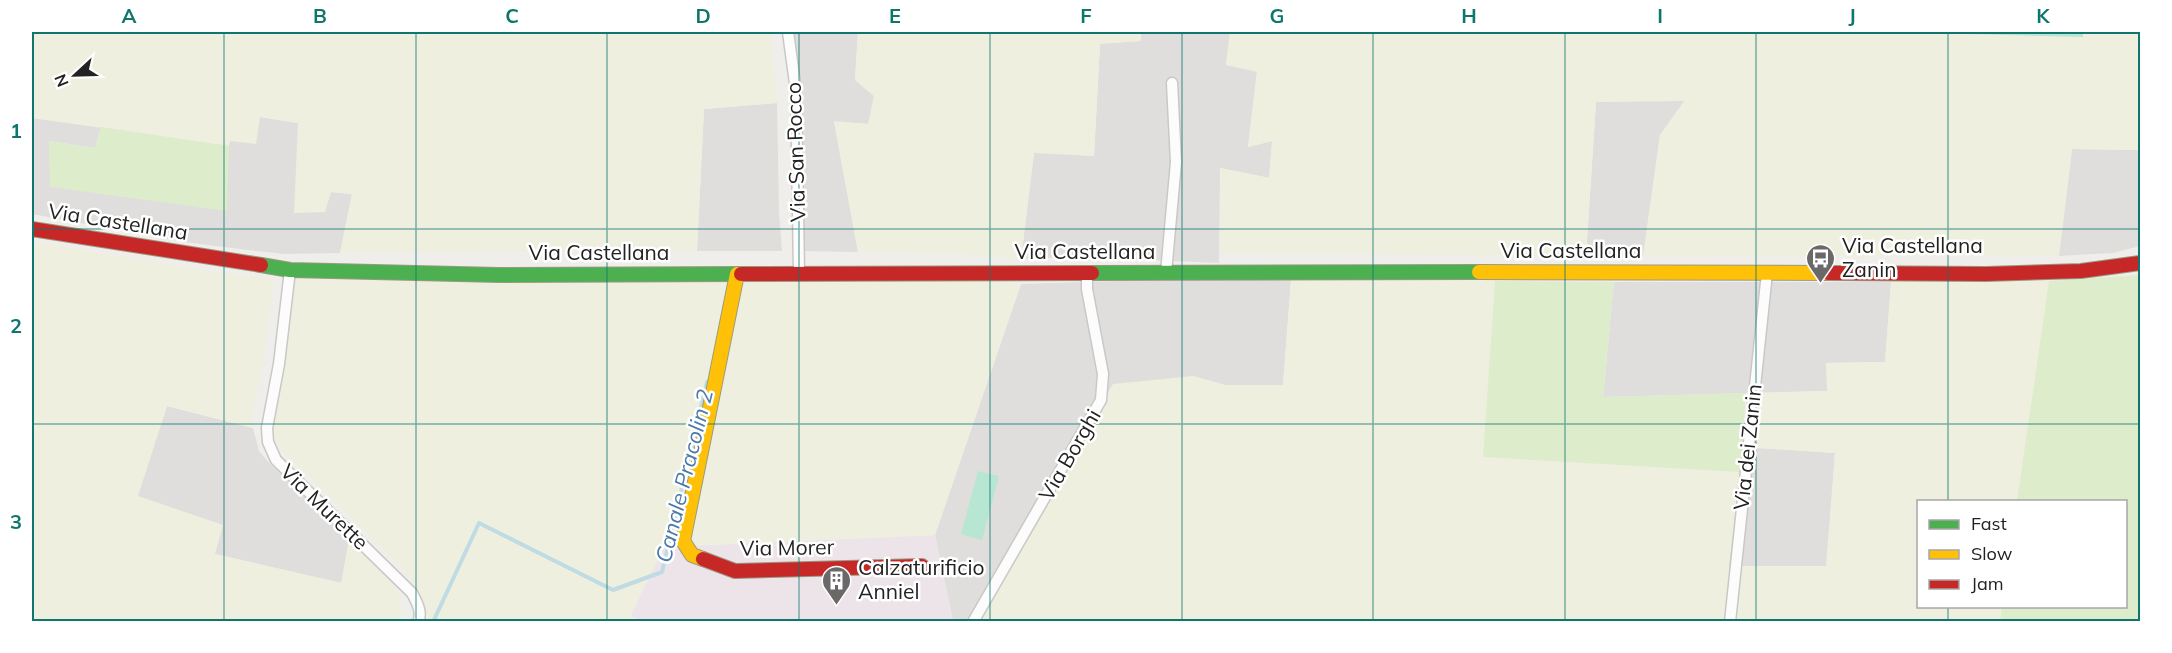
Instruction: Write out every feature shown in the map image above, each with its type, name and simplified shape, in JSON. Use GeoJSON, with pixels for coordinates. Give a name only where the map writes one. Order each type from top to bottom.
{"type":"FeatureCollection","features":[{"type":"Feature","properties":{"kind":"main road","name":"Via Castellana"},"geometry":{"type":"LineString","coordinates":[[32,229],[290,270],[499,275],[1087,272],[1986,274],[2081,271],[2140,263]]}},
{"type":"Feature","properties":{"kind":"main road","name":"Via Morer"},"geometry":{"type":"LineString","coordinates":[[737,274],[683,541],[692,555],[735,571],[922,566]]}},
{"type":"Feature","properties":{"kind":"street","name":"Via San Rocco"},"geometry":{"type":"LineString","coordinates":[[788,32],[796,91],[799,273]]}},
{"type":"Feature","properties":{"kind":"street"},"geometry":{"type":"LineString","coordinates":[[1166,273],[1176,162],[1172,83]]}},
{"type":"Feature","properties":{"kind":"street","name":"Via Murette"},"geometry":{"type":"LineString","coordinates":[[290,270],[279,364],[267,428],[268,442],[276,460],[412,593],[418,604],[420,617],[418,621]]}},
{"type":"Feature","properties":{"kind":"street","name":"Via Borghi"},"geometry":{"type":"LineString","coordinates":[[973,621],[1101,400],[1103,374],[1087,289],[1087,272]]}},
{"type":"Feature","properties":{"kind":"street","name":"Via dei Zanin"},"geometry":{"type":"LineString","coordinates":[[1730,621],[1767,273]]}},
{"type":"Feature","properties":{"kind":"shaded area"},"geometry":{"type":"Polygon","coordinates":[[[790,32],[858,32],[855,80],[874,96],[868,124],[834,122],[858,252],[801,251],[790,32]]]}},
{"type":"Feature","properties":{"kind":"shaded area"},"geometry":{"type":"Polygon","coordinates":[[[1141,32],[1230,32],[1226,64],[1257,71],[1248,147],[1272,141],[1270,178],[1220,168],[1219,263],[1078,257],[1021,259],[1034,152],[1094,156],[1100,43],[1140,41],[1141,32]]]}},
{"type":"Feature","properties":{"kind":"shaded area"},"geometry":{"type":"Polygon","coordinates":[[[1685,100],[1660,135],[1643,257],[1586,256],[1596,102],[1685,100]]]}},
{"type":"Feature","properties":{"kind":"shaded area"},"geometry":{"type":"Polygon","coordinates":[[[777,103],[782,251],[697,251],[704,109],[777,103]]]}},
{"type":"Feature","properties":{"kind":"shaded area"},"geometry":{"type":"Polygon","coordinates":[[[260,117],[298,123],[330,192],[352,194],[340,253],[285,254],[184,242],[32,214],[32,118],[101,127],[95,148],[49,141],[51,187],[229,141],[260,117]]]}},
{"type":"Feature","properties":{"kind":"shaded area"},"geometry":{"type":"Polygon","coordinates":[[[2072,149],[2140,150],[2140,246],[2113,253],[2059,256],[2072,149]]]}},
{"type":"Feature","properties":{"kind":"shaded area"},"geometry":{"type":"Polygon","coordinates":[[[1291,280],[1283,385],[1225,385],[1193,376],[971,621],[953,621],[935,535],[1021,284],[1291,280]]]}},
{"type":"Feature","properties":{"kind":"shaded area"},"geometry":{"type":"Polygon","coordinates":[[[1614,282],[1891,282],[1885,362],[1826,363],[1828,391],[1603,397],[1614,282]]]}},
{"type":"Feature","properties":{"kind":"shaded area"},"geometry":{"type":"Polygon","coordinates":[[[167,406],[253,428],[259,451],[270,464],[349,540],[342,583],[215,554],[137,496],[167,406]]]}},
{"type":"Feature","properties":{"kind":"shaded area"},"geometry":{"type":"Polygon","coordinates":[[[1742,447],[1835,453],[1827,566],[1728,566],[1742,447]]]}},
{"type":"Feature","properties":{"kind":"shaded area"},"geometry":{"type":"Polygon","coordinates":[[[935,535],[953,622],[642,622],[630,617],[664,547],[935,535]]]}},
{"type":"Feature","properties":{"kind":"green space"},"geometry":{"type":"Polygon","coordinates":[[[32,32],[771,32],[777,103],[704,109],[697,251],[340,253],[352,194],[331,192],[325,212],[294,213],[298,123],[260,117],[256,144],[230,141],[229,146],[32,118],[32,32]]]}},
{"type":"Feature","properties":{"kind":"green space"},"geometry":{"type":"Polygon","coordinates":[[[858,32],[1141,32],[1141,41],[1100,44],[1094,156],[1034,153],[1021,259],[963,254],[858,252],[834,121],[869,124],[874,96],[855,80],[858,32]]]}},
{"type":"Feature","properties":{"kind":"green space"},"geometry":{"type":"Polygon","coordinates":[[[1230,32],[1896,32],[2082,37],[2083,32],[2140,32],[2140,150],[2072,149],[2059,256],[1643,257],[1660,135],[1685,101],[1596,102],[1586,256],[1220,253],[1220,168],[1269,178],[1272,141],[1248,147],[1257,72],[1226,65],[1230,32]]]}},
{"type":"Feature","properties":{"kind":"green space"},"geometry":{"type":"Polygon","coordinates":[[[1896,32],[2083,32],[2083,37],[1896,32]]]}},
{"type":"Feature","properties":{"kind":"green space"},"geometry":{"type":"Polygon","coordinates":[[[101,127],[229,146],[227,211],[50,187],[49,141],[95,148],[101,127]]]}},
{"type":"Feature","properties":{"kind":"green space"},"geometry":{"type":"Polygon","coordinates":[[[32,241],[180,267],[274,279],[265,350],[252,418],[253,428],[167,406],[138,496],[223,525],[215,554],[341,583],[349,540],[389,579],[399,594],[402,613],[398,621],[32,621],[32,241]]]}},
{"type":"Feature","properties":{"kind":"green space"},"geometry":{"type":"Polygon","coordinates":[[[2140,275],[2140,621],[2000,621],[2002,608],[2127,608],[2127,500],[2017,500],[2049,281],[2140,275]]]}},
{"type":"Feature","properties":{"kind":"green space"},"geometry":{"type":"Polygon","coordinates":[[[723,276],[962,280],[1021,284],[935,535],[664,547],[630,616],[642,621],[418,621],[419,599],[415,585],[403,568],[283,452],[272,432],[292,279],[723,276]]]}},
{"type":"Feature","properties":{"kind":"green space"},"geometry":{"type":"Polygon","coordinates":[[[1291,280],[1495,281],[1483,457],[1740,472],[1729,566],[1826,566],[1835,453],[1742,447],[1746,393],[1827,391],[1826,363],[1885,362],[1891,282],[2049,281],[2017,500],[1917,500],[1917,608],[2002,608],[2000,621],[971,622],[1113,384],[1193,376],[1225,385],[1283,385],[1291,280]]]}},
{"type":"Feature","properties":{"kind":"green space"},"geometry":{"type":"Polygon","coordinates":[[[1495,281],[1614,282],[1603,397],[1746,393],[1740,472],[1483,457],[1495,281]]]}},
{"type":"Feature","properties":{"kind":"green space"},"geometry":{"type":"Polygon","coordinates":[[[978,471],[999,476],[982,540],[961,534],[978,471]]]}},
{"type":"Feature","properties":{"kind":"waterway","name":"Canale Pracolin 2"},"geometry":{"type":"LineString","coordinates":[[433,622],[479,523],[613,590],[662,572],[707,382]]}},
{"type":"Feature","properties":{"kind":"traffic: fast"},"geometry":{"type":"LineString","coordinates":[[261,265],[290,270],[499,275],[741,274]]}},
{"type":"Feature","properties":{"kind":"traffic: fast"},"geometry":{"type":"LineString","coordinates":[[1092,273],[1479,272]]}},
{"type":"Feature","properties":{"kind":"traffic: slow"},"geometry":{"type":"LineString","coordinates":[[1479,272],[1828,273]]}},
{"type":"Feature","properties":{"kind":"traffic: slow"},"geometry":{"type":"LineString","coordinates":[[703,559],[692,555],[683,541],[737,274]]}},
{"type":"Feature","properties":{"kind":"traffic: jam"},"geometry":{"type":"LineString","coordinates":[[32,229],[261,265]]}},
{"type":"Feature","properties":{"kind":"traffic: jam"},"geometry":{"type":"LineString","coordinates":[[1828,273],[1986,274],[2081,271],[2140,263]]}},
{"type":"Feature","properties":{"kind":"traffic: jam"},"geometry":{"type":"LineString","coordinates":[[741,274],[1092,273]]}},
{"type":"Feature","properties":{"kind":"traffic: jam"},"geometry":{"type":"LineString","coordinates":[[703,559],[735,571],[922,566]]}},
{"type":"Feature","properties":{"kind":"place","name":"Via Castellana Zanin"},"geometry":{"type":"Point","coordinates":[1821,284]}},
{"type":"Feature","properties":{"kind":"place","name":"Calzaturificio Anniel"},"geometry":{"type":"Point","coordinates":[837,606]}}]}
